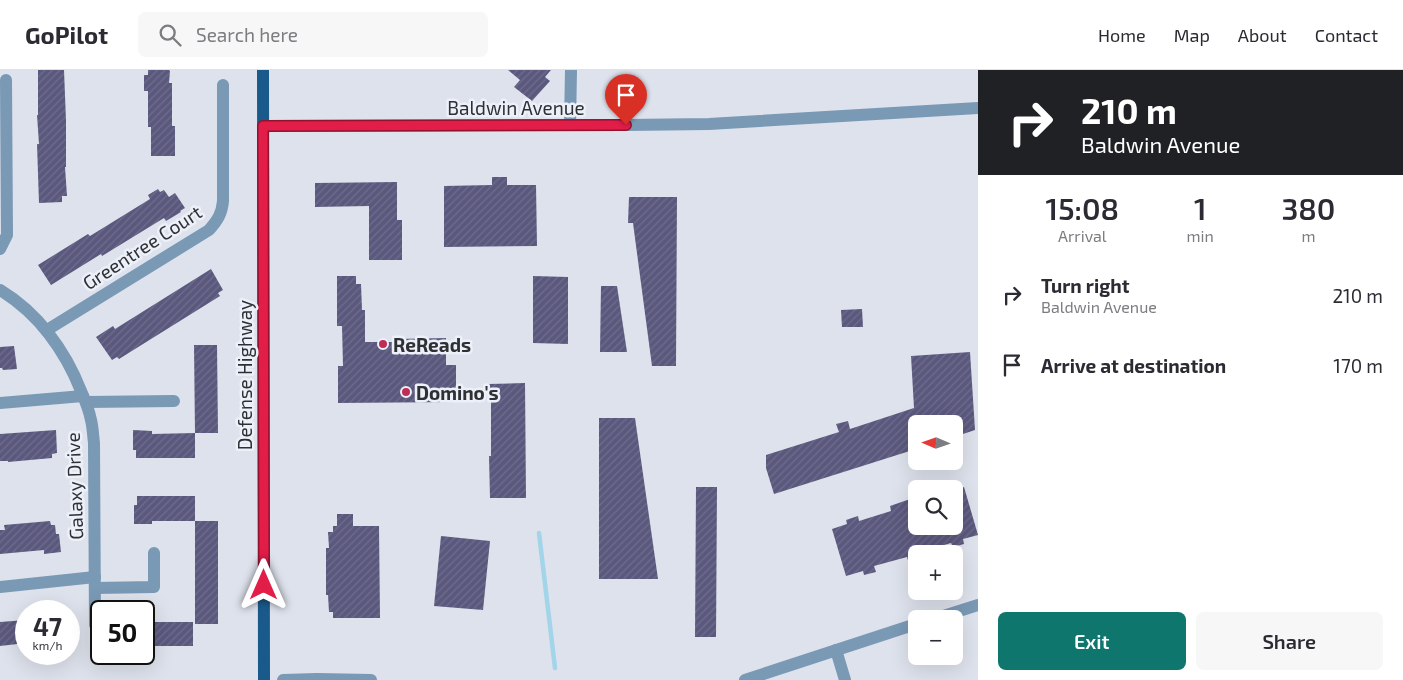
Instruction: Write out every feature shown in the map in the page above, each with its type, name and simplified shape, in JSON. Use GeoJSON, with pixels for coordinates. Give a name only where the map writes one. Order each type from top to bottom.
{"type":"FeatureCollection","features":[{"type":"Feature","properties":{"kind":"main road","name":"Defense Highway"},"geometry":{"type":"LineString","coordinates":[[263,70],[264,680]]}},
{"type":"Feature","properties":{"kind":"street"},"geometry":{"type":"LineString","coordinates":[[570,125],[571,70]]}},
{"type":"Feature","properties":{"kind":"street"},"geometry":{"type":"LineString","coordinates":[[0,249],[7,235],[6,80]]}},
{"type":"Feature","properties":{"kind":"street","name":"Greentree Court"},"geometry":{"type":"LineString","coordinates":[[47,330],[209,230],[217,221],[222,211],[223,200],[223,85]]}},
{"type":"Feature","properties":{"kind":"street","name":"Baldwin Avenue"},"geometry":{"type":"LineString","coordinates":[[263,126],[709,124],[978,108]]}},
{"type":"Feature","properties":{"kind":"street","name":"Galaxy Drive"},"geometry":{"type":"LineString","coordinates":[[0,290],[11,297],[47,330],[61,348],[70,364],[91,420],[94,444],[95,600]]}},
{"type":"Feature","properties":{"kind":"street"},"geometry":{"type":"LineString","coordinates":[[0,402],[84,399],[174,401]]}},
{"type":"Feature","properties":{"kind":"street"},"geometry":{"type":"LineString","coordinates":[[0,587],[95,583],[154,587],[154,553]]}},
{"type":"Feature","properties":{"kind":"street"},"geometry":{"type":"LineString","coordinates":[[962,610],[978,605]]}},
{"type":"Feature","properties":{"kind":"street"},"geometry":{"type":"LineString","coordinates":[[745,680],[908,627]]}},
{"type":"Feature","properties":{"kind":"street"},"geometry":{"type":"LineString","coordinates":[[836,650],[845,680]]}},
{"type":"Feature","properties":{"kind":"street"},"geometry":{"type":"LineString","coordinates":[[283,680],[371,680]]}},
{"type":"Feature","properties":{"kind":"building"},"geometry":{"type":"Polygon","coordinates":[[[38,70],[64,70],[67,196],[62,196],[62,202],[39,203],[37,144],[39,144],[37,115],[38,70]]]}},
{"type":"Feature","properties":{"kind":"building"},"geometry":{"type":"Polygon","coordinates":[[[148,70],[170,71],[169,83],[172,83],[172,126],[175,126],[175,156],[151,156],[151,127],[148,127],[148,91],[144,91],[144,75],[148,75],[148,70]]]}},
{"type":"Feature","properties":{"kind":"building"},"geometry":{"type":"Polygon","coordinates":[[[508,70],[551,70],[545,77],[550,81],[532,101],[514,87],[520,80],[508,70]]]}},
{"type":"Feature","properties":{"kind":"building"},"geometry":{"type":"Polygon","coordinates":[[[492,177],[507,177],[507,185],[536,185],[537,246],[444,247],[444,186],[492,185],[492,177]]]}},
{"type":"Feature","properties":{"kind":"building"},"geometry":{"type":"Polygon","coordinates":[[[397,182],[397,220],[402,220],[402,260],[369,260],[369,206],[315,207],[315,183],[397,182]]]}},
{"type":"Feature","properties":{"kind":"building"},"geometry":{"type":"Polygon","coordinates":[[[158,189],[160,192],[164,190],[169,197],[175,193],[185,208],[166,221],[164,218],[102,256],[101,254],[51,285],[38,265],[150,199],[148,195],[158,189]]]}},
{"type":"Feature","properties":{"kind":"building"},"geometry":{"type":"Polygon","coordinates":[[[629,197],[677,197],[676,366],[652,366],[633,223],[628,223],[629,197]]]}},
{"type":"Feature","properties":{"kind":"building"},"geometry":{"type":"Polygon","coordinates":[[[211,269],[223,290],[218,293],[220,296],[119,359],[117,357],[112,360],[96,337],[113,326],[115,329],[211,269]]]}},
{"type":"Feature","properties":{"kind":"building"},"geometry":{"type":"Polygon","coordinates":[[[337,276],[356,276],[356,284],[361,284],[362,310],[365,310],[365,342],[395,342],[395,339],[446,338],[446,365],[456,365],[456,402],[338,403],[338,366],[343,366],[342,326],[337,326],[337,276]]]}},
{"type":"Feature","properties":{"kind":"building"},"geometry":{"type":"Polygon","coordinates":[[[533,276],[568,277],[568,344],[533,343],[533,276]]]}},
{"type":"Feature","properties":{"kind":"building"},"geometry":{"type":"Polygon","coordinates":[[[601,286],[617,286],[627,352],[600,352],[601,286]]]}},
{"type":"Feature","properties":{"kind":"building"},"geometry":{"type":"Polygon","coordinates":[[[862,309],[863,327],[842,327],[841,310],[862,309]]]}},
{"type":"Feature","properties":{"kind":"building"},"geometry":{"type":"Polygon","coordinates":[[[194,345],[217,345],[218,433],[195,433],[194,345]]]}},
{"type":"Feature","properties":{"kind":"building"},"geometry":{"type":"Polygon","coordinates":[[[14,346],[17,369],[3,370],[0,368],[0,347],[14,346]]]}},
{"type":"Feature","properties":{"kind":"building"},"geometry":{"type":"Polygon","coordinates":[[[970,352],[975,430],[963,434],[963,415],[908,415],[908,452],[774,494],[766,468],[766,455],[839,432],[836,424],[848,421],[850,429],[914,408],[911,356],[970,352]]]}},
{"type":"Feature","properties":{"kind":"building"},"geometry":{"type":"Polygon","coordinates":[[[525,383],[526,498],[490,498],[491,398],[488,398],[488,384],[525,383]]]}},
{"type":"Feature","properties":{"kind":"building"},"geometry":{"type":"Polygon","coordinates":[[[599,418],[635,418],[658,579],[599,579],[599,418]]]}},
{"type":"Feature","properties":{"kind":"building"},"geometry":{"type":"Polygon","coordinates":[[[56,430],[57,453],[52,454],[52,458],[0,461],[0,434],[56,430]]]}},
{"type":"Feature","properties":{"kind":"building"},"geometry":{"type":"Polygon","coordinates":[[[133,430],[152,431],[152,434],[195,433],[195,458],[136,458],[136,450],[133,450],[133,430]]]}},
{"type":"Feature","properties":{"kind":"building"},"geometry":{"type":"Polygon","coordinates":[[[696,487],[717,487],[716,637],[695,637],[696,487]]]}},
{"type":"Feature","properties":{"kind":"building"},"geometry":{"type":"Polygon","coordinates":[[[963,487],[978,535],[963,539],[964,544],[960,545],[952,545],[951,543],[944,545],[908,545],[908,560],[907,557],[874,566],[876,572],[864,575],[863,571],[846,576],[832,529],[847,524],[846,520],[858,516],[859,521],[891,511],[890,506],[908,500],[908,535],[963,535],[963,487]]]}},
{"type":"Feature","properties":{"kind":"building"},"geometry":{"type":"Polygon","coordinates":[[[137,496],[195,496],[195,521],[152,521],[152,524],[134,524],[134,505],[137,505],[137,496]]]}},
{"type":"Feature","properties":{"kind":"building"},"geometry":{"type":"Polygon","coordinates":[[[337,514],[353,514],[353,526],[379,526],[380,618],[333,618],[333,612],[329,612],[328,595],[326,595],[326,548],[329,548],[328,532],[333,532],[333,526],[337,526],[337,514]]]}},
{"type":"Feature","properties":{"kind":"building"},"geometry":{"type":"Polygon","coordinates":[[[50,521],[51,525],[55,525],[56,534],[59,534],[61,552],[44,554],[44,550],[0,554],[0,530],[5,530],[4,525],[50,521]]]}},
{"type":"Feature","properties":{"kind":"building"},"geometry":{"type":"Polygon","coordinates":[[[195,521],[218,521],[218,624],[195,624],[195,521]]]}},
{"type":"Feature","properties":{"kind":"building"},"geometry":{"type":"Polygon","coordinates":[[[441,536],[490,541],[483,610],[434,606],[441,536]]]}},
{"type":"Feature","properties":{"kind":"building"},"geometry":{"type":"Polygon","coordinates":[[[15,621],[15,644],[0,646],[0,622],[15,621]]]}},
{"type":"Feature","properties":{"kind":"building"},"geometry":{"type":"Polygon","coordinates":[[[155,622],[193,622],[193,646],[155,646],[155,622]]]}},
{"type":"Feature","properties":{"kind":"waterway"},"geometry":{"type":"LineString","coordinates":[[539,533],[555,668]]}},
{"type":"Feature","properties":{"kind":"place","name":"ReReads"},"geometry":{"type":"Point","coordinates":[383,344]}},
{"type":"Feature","properties":{"kind":"place","name":"Domino's"},"geometry":{"type":"Point","coordinates":[406,392]}},
{"type":"Feature","properties":{"kind":"route"},"geometry":{"type":"LineString","coordinates":[[264,585],[263,126],[626,125]]}}]}
